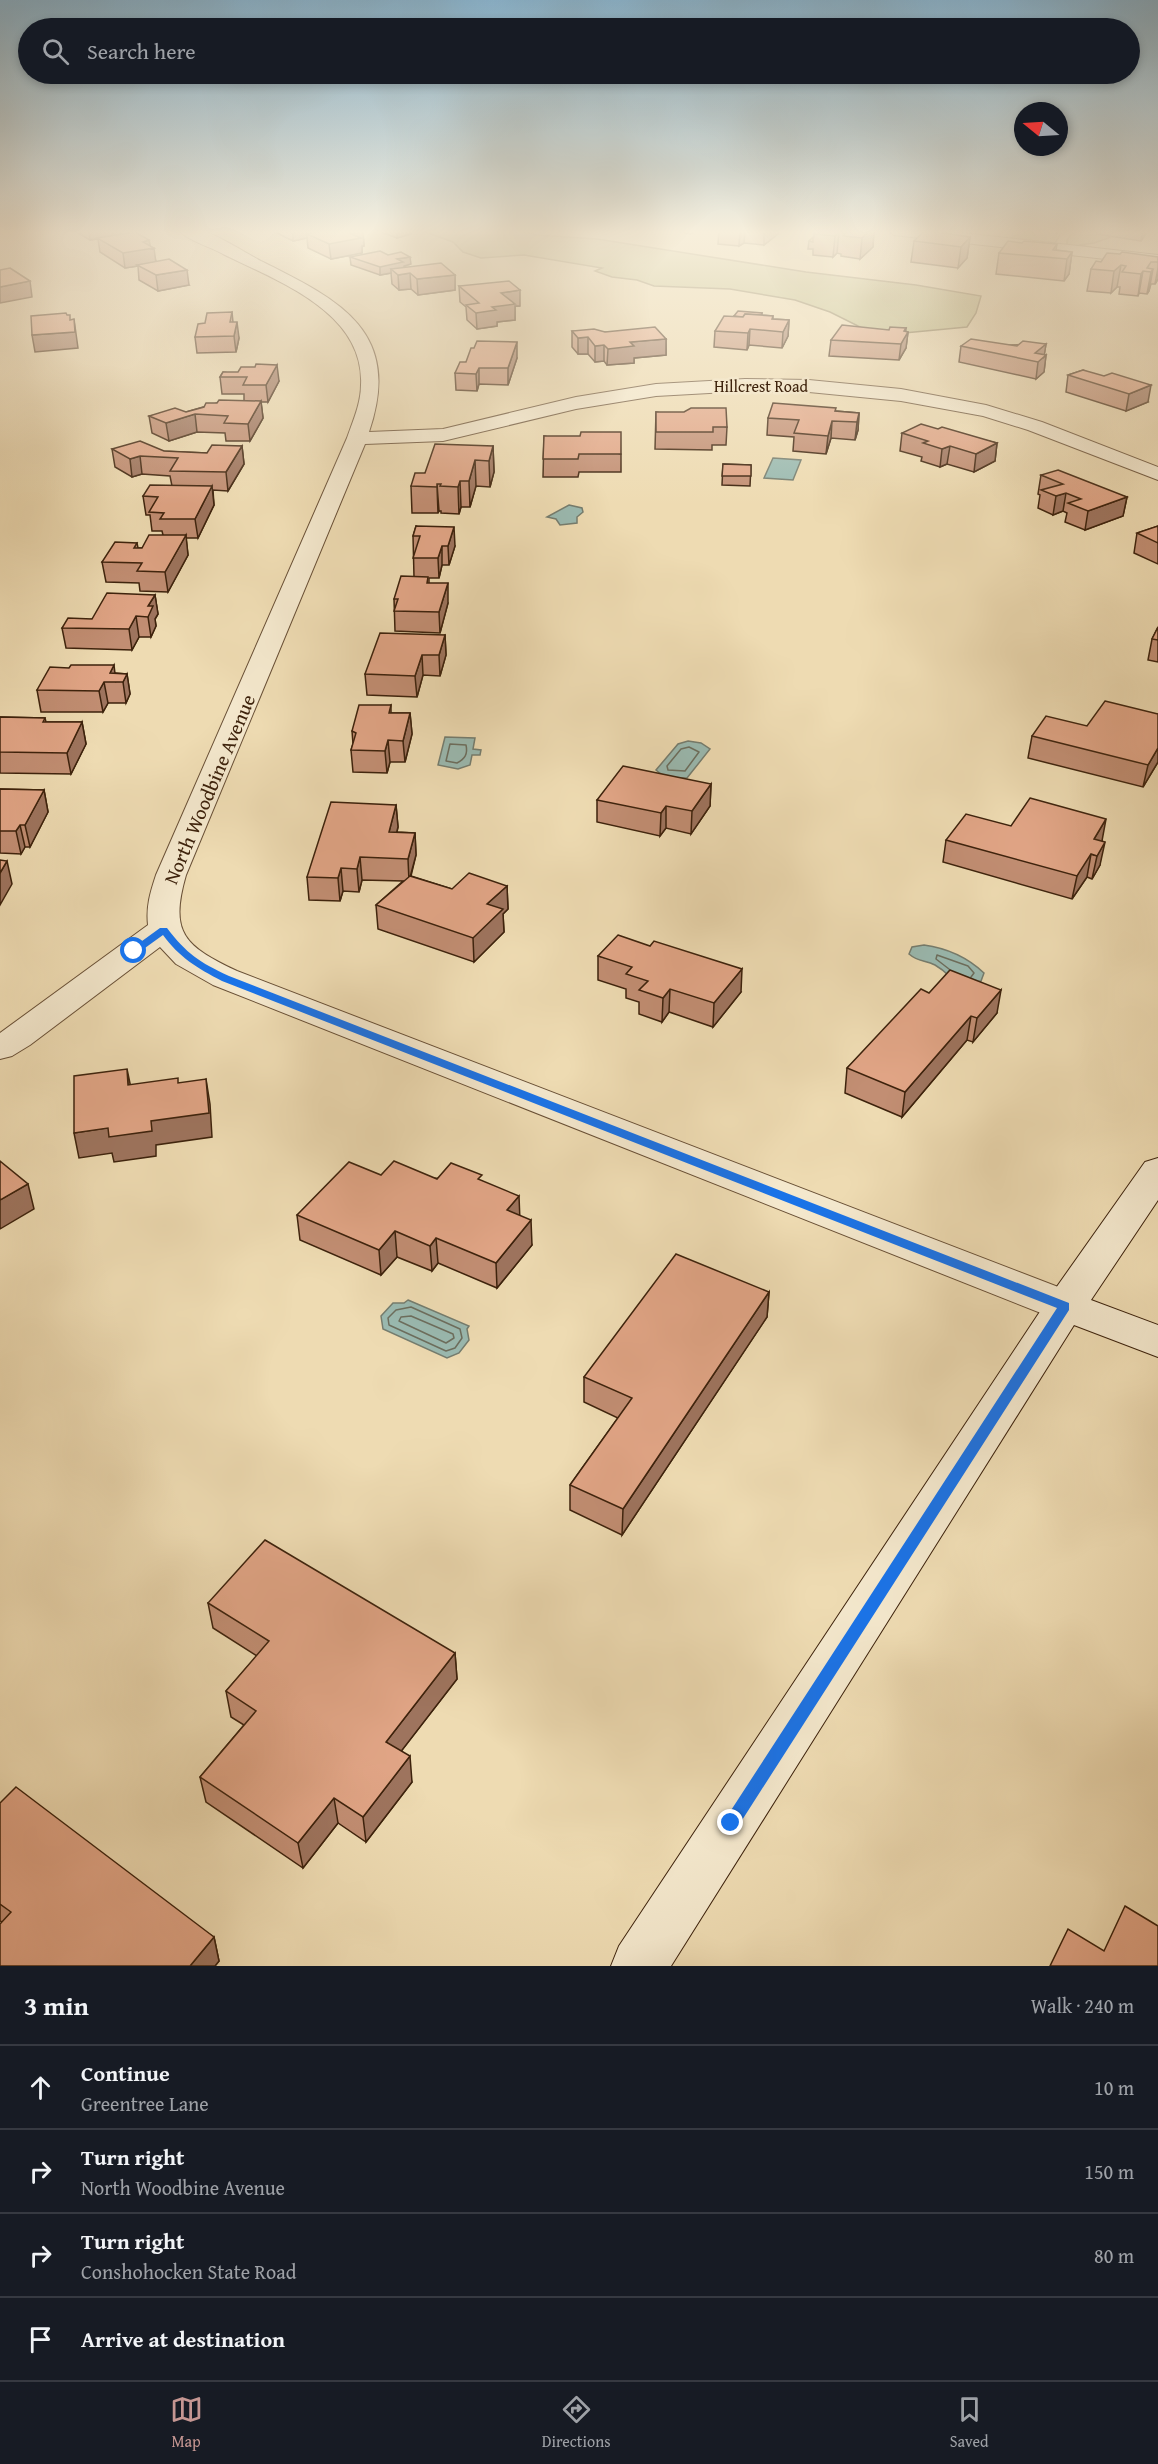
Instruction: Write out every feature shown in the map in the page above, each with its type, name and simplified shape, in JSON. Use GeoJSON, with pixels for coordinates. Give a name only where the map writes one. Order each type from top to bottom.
{"type":"FeatureCollection","features":[{"type":"Feature","properties":{"kind":"street","name":"North Woodbine Avenue"},"geometry":{"type":"LineString","coordinates":[[164,930],[164,898],[171,875],[357,438],[367,407],[371,380],[367,355],[354,330],[346,322]]}},
{"type":"Feature","properties":{"kind":"street","name":"Hillcrest Road"},"geometry":{"type":"LineString","coordinates":[[357,438],[443,435],[576,403],[656,390],[745,385],[809,386],[901,395],[986,411],[1035,426],[1158,474]]}},
{"type":"Feature","properties":{"kind":"street"},"geometry":{"type":"LineString","coordinates":[[0,1048],[164,930],[179,951],[198,965],[225,978],[1158,1341]]}},
{"type":"Feature","properties":{"kind":"street"},"geometry":{"type":"LineString","coordinates":[[639,1966],[1065,1306],[1158,1171]]}},
{"type":"Feature","properties":{"kind":"shaded area"},"geometry":{"type":"Polygon","coordinates":[[[849,322],[970,322],[967,327],[904,333],[864,329],[849,322]]]}},
{"type":"Feature","properties":{"kind":"water"},"geometry":{"type":"Polygon","coordinates":[[[773,458],[801,460],[793,480],[764,478],[773,458]]]}},
{"type":"Feature","properties":{"kind":"water"},"geometry":{"type":"Polygon","coordinates":[[[569,505],[582,508],[583,512],[577,517],[577,523],[560,525],[556,519],[547,517],[569,505]]]}},
{"type":"Feature","properties":{"kind":"water"},"geometry":{"type":"Polygon","coordinates":[[[445,737],[475,738],[473,749],[481,750],[480,755],[472,755],[470,765],[458,769],[438,765],[445,737]]]}},
{"type":"Feature","properties":{"kind":"water"},"geometry":{"type":"Polygon","coordinates":[[[688,741],[701,743],[710,749],[687,778],[667,776],[656,770],[678,744],[688,741]]]}},
{"type":"Feature","properties":{"kind":"water"},"geometry":{"type":"Polygon","coordinates":[[[924,945],[940,948],[971,962],[984,973],[981,981],[958,982],[935,965],[909,954],[912,947],[924,945]]]}},
{"type":"Feature","properties":{"kind":"water"},"geometry":{"type":"Polygon","coordinates":[[[408,1300],[469,1326],[467,1329],[469,1340],[459,1353],[447,1358],[383,1329],[381,1316],[393,1303],[404,1303],[408,1300]]]}},
{"type":"Feature","properties":{"kind":"building"},"geometry":{"type":"Polygon","coordinates":[[[31,322],[74,322],[75,332],[32,335],[31,322]]]}},
{"type":"Feature","properties":{"kind":"building"},"geometry":{"type":"Polygon","coordinates":[[[237,322],[234,336],[195,337],[198,324],[237,322]]]}},
{"type":"Feature","properties":{"kind":"building"},"geometry":{"type":"Polygon","coordinates":[[[721,322],[788,322],[783,332],[750,329],[748,333],[715,331],[721,322]]]}},
{"type":"Feature","properties":{"kind":"building"},"geometry":{"type":"Polygon","coordinates":[[[842,325],[889,330],[890,327],[906,328],[904,331],[908,332],[901,344],[831,340],[842,325]]]}},
{"type":"Feature","properties":{"kind":"building"},"geometry":{"type":"Polygon","coordinates":[[[655,327],[666,339],[630,342],[634,346],[608,349],[604,345],[595,346],[588,337],[578,338],[572,331],[594,329],[605,332],[655,327]]]}},
{"type":"Feature","properties":{"kind":"building"},"geometry":{"type":"Polygon","coordinates":[[[971,339],[1017,346],[1023,341],[1046,344],[1035,353],[1046,355],[1038,362],[961,346],[971,339]]]}},
{"type":"Feature","properties":{"kind":"building"},"geometry":{"type":"Polygon","coordinates":[[[477,341],[517,342],[508,368],[479,368],[476,374],[455,373],[460,362],[466,362],[471,348],[474,348],[477,341]]]}},
{"type":"Feature","properties":{"kind":"building"},"geometry":{"type":"Polygon","coordinates":[[[256,364],[277,365],[266,385],[243,385],[247,377],[220,377],[223,372],[238,372],[241,367],[255,367],[256,364]]]}},
{"type":"Feature","properties":{"kind":"building"},"geometry":{"type":"Polygon","coordinates":[[[1083,370],[1104,376],[1112,373],[1151,385],[1129,394],[1068,375],[1083,370]]]}},
{"type":"Feature","properties":{"kind":"building"},"geometry":{"type":"Polygon","coordinates":[[[219,400],[261,401],[248,424],[224,423],[228,416],[195,414],[166,423],[149,416],[175,408],[186,412],[204,407],[206,403],[217,403],[219,400]]]}},
{"type":"Feature","properties":{"kind":"building"},"geometry":{"type":"Polygon","coordinates":[[[773,403],[836,408],[835,411],[859,413],[857,422],[832,421],[828,436],[794,433],[799,420],[768,418],[773,403]]]}},
{"type":"Feature","properties":{"kind":"building"},"geometry":{"type":"Polygon","coordinates":[[[691,408],[726,408],[727,427],[713,427],[713,432],[656,432],[656,412],[684,412],[691,408]]]}},
{"type":"Feature","properties":{"kind":"building"},"geometry":{"type":"Polygon","coordinates":[[[921,424],[938,429],[942,427],[997,443],[976,454],[950,446],[942,449],[923,443],[928,441],[902,433],[921,424]]]}},
{"type":"Feature","properties":{"kind":"building"},"geometry":{"type":"Polygon","coordinates":[[[581,432],[621,432],[621,454],[579,454],[578,459],[543,459],[544,436],[580,436],[581,432]]]}},
{"type":"Feature","properties":{"kind":"building"},"geometry":{"type":"Polygon","coordinates":[[[140,441],[164,451],[207,453],[212,445],[242,446],[226,472],[170,471],[178,458],[140,456],[130,459],[112,449],[140,441]]]}},
{"type":"Feature","properties":{"kind":"building"},"geometry":{"type":"Polygon","coordinates":[[[435,444],[493,446],[489,461],[475,460],[469,481],[460,481],[458,487],[440,486],[441,484],[437,484],[437,487],[411,486],[415,473],[425,473],[435,444]]]}},
{"type":"Feature","properties":{"kind":"building"},"geometry":{"type":"Polygon","coordinates":[[[723,464],[751,465],[751,476],[722,476],[723,464]]]}},
{"type":"Feature","properties":{"kind":"building"},"geometry":{"type":"Polygon","coordinates":[[[1058,470],[1127,497],[1088,511],[1068,503],[1081,499],[1066,493],[1056,496],[1041,490],[1063,484],[1041,475],[1058,470]]]}},
{"type":"Feature","properties":{"kind":"building"},"geometry":{"type":"Polygon","coordinates":[[[150,485],[212,486],[195,519],[160,519],[164,513],[149,512],[158,497],[143,496],[150,485]]]}},
{"type":"Feature","properties":{"kind":"building"},"geometry":{"type":"Polygon","coordinates":[[[416,526],[454,527],[448,546],[442,546],[438,558],[413,558],[420,536],[413,536],[416,526]]]}},
{"type":"Feature","properties":{"kind":"building"},"geometry":{"type":"Polygon","coordinates":[[[1158,526],[1158,543],[1137,533],[1158,526]]]}},
{"type":"Feature","properties":{"kind":"building"},"geometry":{"type":"Polygon","coordinates":[[[149,535],[186,535],[165,572],[137,571],[142,563],[102,562],[115,542],[137,543],[134,548],[142,548],[149,535]]]}},
{"type":"Feature","properties":{"kind":"building"},"geometry":{"type":"Polygon","coordinates":[[[401,576],[428,577],[427,583],[448,583],[439,612],[394,611],[398,599],[394,599],[401,576]]]}},
{"type":"Feature","properties":{"kind":"building"},"geometry":{"type":"Polygon","coordinates":[[[107,593],[155,595],[148,606],[153,606],[148,617],[136,616],[129,629],[62,628],[68,618],[92,619],[107,593]]]}},
{"type":"Feature","properties":{"kind":"building"},"geometry":{"type":"Polygon","coordinates":[[[1158,627],[1158,640],[1152,639],[1158,627]]]}},
{"type":"Feature","properties":{"kind":"building"},"geometry":{"type":"Polygon","coordinates":[[[380,633],[445,635],[439,655],[422,655],[415,676],[365,674],[380,633]]]}},
{"type":"Feature","properties":{"kind":"building"},"geometry":{"type":"Polygon","coordinates":[[[71,665],[114,665],[110,673],[127,674],[123,682],[104,682],[99,691],[37,690],[50,667],[69,668],[71,665]]]}},
{"type":"Feature","properties":{"kind":"building"},"geometry":{"type":"Polygon","coordinates":[[[1105,701],[1158,714],[1158,748],[1148,765],[1032,736],[1046,716],[1087,726],[1105,701]]]}},
{"type":"Feature","properties":{"kind":"building"},"geometry":{"type":"Polygon","coordinates":[[[359,705],[391,705],[389,713],[410,713],[403,741],[388,740],[385,751],[351,750],[356,733],[352,731],[359,705]]]}},
{"type":"Feature","properties":{"kind":"building"},"geometry":{"type":"Polygon","coordinates":[[[0,717],[45,718],[43,722],[82,722],[67,753],[0,752],[0,717]]]}},
{"type":"Feature","properties":{"kind":"building"},"geometry":{"type":"Polygon","coordinates":[[[623,766],[711,784],[692,811],[666,806],[661,813],[597,800],[623,766]]]}},
{"type":"Feature","properties":{"kind":"building"},"geometry":{"type":"Polygon","coordinates":[[[0,789],[44,790],[25,825],[20,825],[16,831],[0,831],[0,789]]]}},
{"type":"Feature","properties":{"kind":"building"},"geometry":{"type":"Polygon","coordinates":[[[1030,798],[1106,819],[1094,839],[1105,842],[1097,856],[1091,854],[1077,876],[946,840],[966,814],[1011,826],[1030,798]]]}},
{"type":"Feature","properties":{"kind":"building"},"geometry":{"type":"Polygon","coordinates":[[[331,802],[396,805],[389,832],[415,833],[408,859],[360,857],[357,869],[341,868],[338,878],[307,877],[331,802]]]}},
{"type":"Feature","properties":{"kind":"building"},"geometry":{"type":"Polygon","coordinates":[[[0,860],[7,861],[0,873],[0,860]]]}},
{"type":"Feature","properties":{"kind":"building"},"geometry":{"type":"Polygon","coordinates":[[[469,873],[507,886],[487,904],[503,909],[473,938],[376,905],[410,876],[452,889],[469,873]]]}},
{"type":"Feature","properties":{"kind":"building"},"geometry":{"type":"Polygon","coordinates":[[[618,935],[650,946],[654,941],[742,969],[714,1003],[670,989],[663,998],[639,990],[648,981],[626,974],[632,967],[598,956],[618,935]]]}},
{"type":"Feature","properties":{"kind":"building"},"geometry":{"type":"Polygon","coordinates":[[[950,970],[1001,990],[977,1018],[971,1016],[905,1092],[847,1068],[921,989],[929,993],[950,970]]]}},
{"type":"Feature","properties":{"kind":"building"},"geometry":{"type":"Polygon","coordinates":[[[127,1069],[128,1085],[178,1078],[178,1083],[206,1079],[209,1113],[151,1121],[152,1131],[109,1137],[108,1128],[74,1133],[74,1076],[127,1069]]]}},
{"type":"Feature","properties":{"kind":"building"},"geometry":{"type":"Polygon","coordinates":[[[0,1161],[28,1184],[0,1200],[0,1161]]]}},
{"type":"Feature","properties":{"kind":"building"},"geometry":{"type":"Polygon","coordinates":[[[394,1161],[437,1179],[451,1163],[482,1175],[478,1179],[519,1196],[507,1210],[531,1220],[496,1263],[436,1238],[430,1246],[395,1231],[379,1250],[297,1215],[349,1162],[381,1175],[394,1161]]]}},
{"type":"Feature","properties":{"kind":"building"},"geometry":{"type":"Polygon","coordinates":[[[676,1254],[769,1292],[623,1509],[570,1485],[632,1398],[584,1377],[676,1254]]]}},
{"type":"Feature","properties":{"kind":"building"},"geometry":{"type":"Polygon","coordinates":[[[265,1540],[455,1653],[386,1742],[410,1756],[363,1817],[334,1798],[298,1843],[200,1777],[256,1711],[226,1691],[269,1641],[208,1603],[265,1540]]]}},
{"type":"Feature","properties":{"kind":"building"},"geometry":{"type":"Polygon","coordinates":[[[16,1787],[214,1937],[190,1966],[0,1966],[0,1924],[11,1912],[0,1904],[0,1803],[16,1787]]]}},
{"type":"Feature","properties":{"kind":"building"},"geometry":{"type":"Polygon","coordinates":[[[1125,1906],[1158,1926],[1158,1966],[1050,1966],[1068,1929],[1104,1951],[1125,1906]]]}},
{"type":"Feature","properties":{"kind":"route"},"geometry":{"type":"LineString","coordinates":[[134,951],[164,930],[179,951],[198,965],[225,978],[1065,1306],[731,1823]]}}]}
